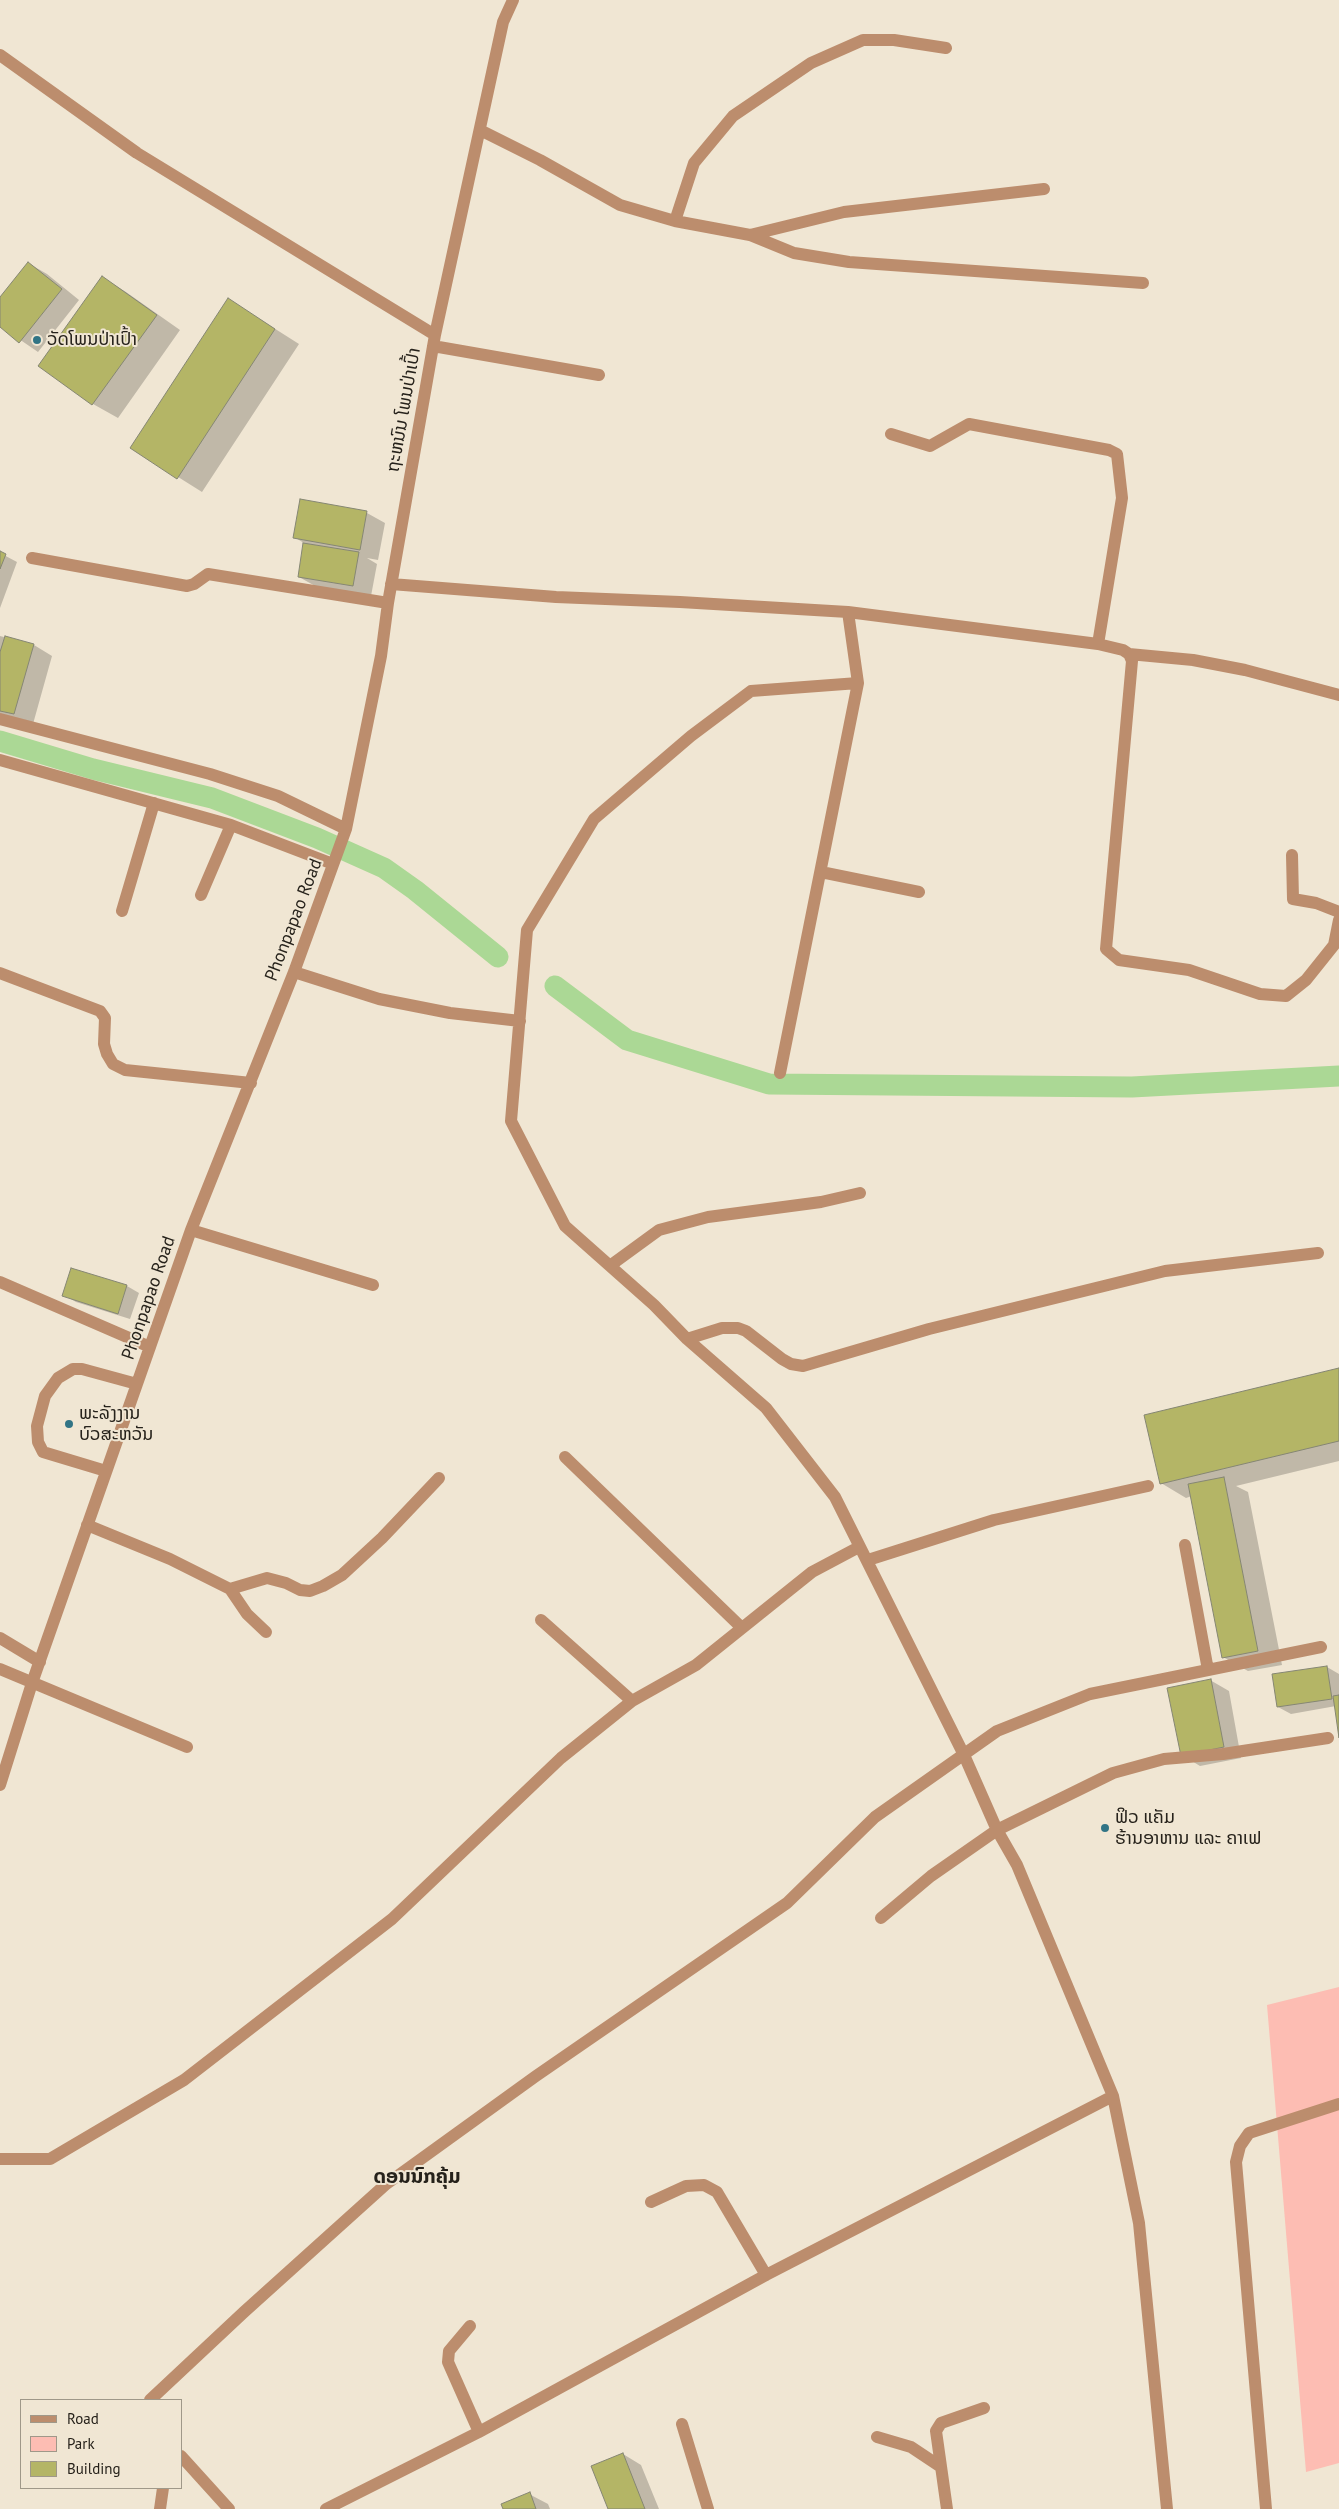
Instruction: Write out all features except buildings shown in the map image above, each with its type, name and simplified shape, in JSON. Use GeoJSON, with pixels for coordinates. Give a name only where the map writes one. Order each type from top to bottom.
{"type":"FeatureCollection","features":[{"type":"Feature","properties":{"kind":"street","name":"ຖະຫນົນ ໂພນປ່າເປົ້າ"},"geometry":{"type":"LineString","coordinates":[[346,829],[381,656],[391,584],[434,340],[504,22],[514,0]]}},
{"type":"Feature","properties":{"kind":"street"},"geometry":{"type":"LineString","coordinates":[[675,221],[694,163],[733,116],[811,63],[863,40],[894,40],[946,48]]}},
{"type":"Feature","properties":{"kind":"street"},"geometry":{"type":"LineString","coordinates":[[0,55],[137,153],[434,340],[599,375]]}},
{"type":"Feature","properties":{"kind":"street"},"geometry":{"type":"LineString","coordinates":[[480,130],[540,160],[620,204],[675,221],[750,235],[794,253],[849,262],[1143,283]]}},
{"type":"Feature","properties":{"kind":"street"},"geometry":{"type":"LineString","coordinates":[[750,235],[844,212],[1044,189]]}},
{"type":"Feature","properties":{"kind":"street"},"geometry":{"type":"LineString","coordinates":[[892,434],[930,446],[969,424],[1109,450],[1117,454],[1122,498],[1098,644]]}},
{"type":"Feature","properties":{"kind":"street"},"geometry":{"type":"LineString","coordinates":[[32,558],[187,586],[194,584],[208,574],[388,603]]}},
{"type":"Feature","properties":{"kind":"street"},"geometry":{"type":"LineString","coordinates":[[391,584],[556,598],[680,602],[848,612],[1098,644],[1123,650],[1129,654],[1193,660],[1245,670],[1339,695]]}},
{"type":"Feature","properties":{"kind":"street"},"geometry":{"type":"LineString","coordinates":[[780,1073],[858,683],[848,612]]}},
{"type":"Feature","properties":{"kind":"street"},"geometry":{"type":"LineString","coordinates":[[1129,654],[1132,661],[1106,948],[1119,960],[1189,970],[1260,994],[1286,996],[1306,980],[1334,945],[1339,920]]}},
{"type":"Feature","properties":{"kind":"street"},"geometry":{"type":"LineString","coordinates":[[858,683],[751,691],[691,736],[594,819],[528,930],[512,1120],[565,1226],[610,1265],[687,1339],[766,1408],[835,1497],[859,1547],[868,1560],[964,1755],[998,1830],[1017,1865],[1113,2096],[1139,2223],[1167,2509]]}},
{"type":"Feature","properties":{"kind":"street"},"geometry":{"type":"LineString","coordinates":[[0,719],[210,774],[278,796],[346,829]]}},
{"type":"Feature","properties":{"kind":"street"},"geometry":{"type":"LineString","coordinates":[[0,760],[231,825],[335,860]]}},
{"type":"Feature","properties":{"kind":"street"},"geometry":{"type":"LineString","coordinates":[[122,911],[154,804]]}},
{"type":"Feature","properties":{"kind":"street"},"geometry":{"type":"LineString","coordinates":[[202,895],[231,825]]}},
{"type":"Feature","properties":{"kind":"street","name":"Phonpapao Road"},"geometry":{"type":"LineString","coordinates":[[0,1784],[32,1684],[191,1230],[294,972],[346,829]]}},
{"type":"Feature","properties":{"kind":"street"},"geometry":{"type":"LineString","coordinates":[[1292,855],[1293,899],[1316,903],[1339,912]]}},
{"type":"Feature","properties":{"kind":"street"},"geometry":{"type":"LineString","coordinates":[[821,872],[919,892]]}},
{"type":"Feature","properties":{"kind":"street"},"geometry":{"type":"LineString","coordinates":[[294,972],[379,999],[450,1013],[520,1022]]}},
{"type":"Feature","properties":{"kind":"street"},"geometry":{"type":"LineString","coordinates":[[0,973],[100,1011],[105,1018],[104,1044],[107,1054],[113,1064],[125,1070],[251,1083]]}},
{"type":"Feature","properties":{"kind":"street"},"geometry":{"type":"LineString","coordinates":[[610,1265],[659,1230],[708,1217],[821,1202],[860,1193]]}},
{"type":"Feature","properties":{"kind":"street"},"geometry":{"type":"LineString","coordinates":[[191,1230],[372,1285]]}},
{"type":"Feature","properties":{"kind":"street"},"geometry":{"type":"LineString","coordinates":[[687,1339],[722,1328],[738,1328],[746,1331],[782,1360],[803,1366],[929,1329],[1165,1271],[1318,1253]]}},
{"type":"Feature","properties":{"kind":"street"},"geometry":{"type":"LineString","coordinates":[[0,1282],[150,1347]]}},
{"type":"Feature","properties":{"kind":"street"},"geometry":{"type":"LineString","coordinates":[[106,1471],[43,1452],[38,1442],[37,1426],[45,1396],[58,1378],[73,1369],[82,1369],[137,1384]]}},
{"type":"Feature","properties":{"kind":"street"},"geometry":{"type":"LineString","coordinates":[[565,1458],[742,1628]]}},
{"type":"Feature","properties":{"kind":"street"},"geometry":{"type":"LineString","coordinates":[[230,1589],[266,1578],[286,1583],[300,1590],[310,1591],[323,1586],[342,1575],[382,1538],[439,1478]]}},
{"type":"Feature","properties":{"kind":"street"},"geometry":{"type":"LineString","coordinates":[[868,1560],[994,1520],[1148,1486]]}},
{"type":"Feature","properties":{"kind":"street"},"geometry":{"type":"LineString","coordinates":[[87,1525],[170,1559],[230,1589],[247,1614],[266,1632]]}},
{"type":"Feature","properties":{"kind":"street"},"geometry":{"type":"LineString","coordinates":[[1186,1545],[1208,1670]]}},
{"type":"Feature","properties":{"kind":"street"},"geometry":{"type":"LineString","coordinates":[[0,2159],[50,2159],[184,2080],[392,1919],[561,1758],[632,1701],[696,1665],[812,1572],[859,1547]]}},
{"type":"Feature","properties":{"kind":"street"},"geometry":{"type":"LineString","coordinates":[[541,1620],[632,1701]]}},
{"type":"Feature","properties":{"kind":"street"},"geometry":{"type":"LineString","coordinates":[[0,1638],[40,1662]]}},
{"type":"Feature","properties":{"kind":"street"},"geometry":{"type":"LineString","coordinates":[[151,2399],[244,2312],[385,2186],[536,2076],[787,1903],[875,1817],[997,1731],[1090,1694],[1321,1647]]}},
{"type":"Feature","properties":{"kind":"street"},"geometry":{"type":"LineString","coordinates":[[0,1669],[187,1748]]}},
{"type":"Feature","properties":{"kind":"street"},"geometry":{"type":"LineString","coordinates":[[881,1918],[931,1876],[998,1830],[1113,1772],[1164,1759],[1223,1754],[1328,1738]]}},
{"type":"Feature","properties":{"kind":"street"},"geometry":{"type":"LineString","coordinates":[[326,2509],[479,2432],[766,2275],[1113,2096]]}},
{"type":"Feature","properties":{"kind":"street"},"geometry":{"type":"LineString","coordinates":[[1266,2509],[1236,2162],[1240,2146],[1249,2133],[1339,2104]]}},
{"type":"Feature","properties":{"kind":"street"},"geometry":{"type":"LineString","coordinates":[[651,2202],[686,2186],[704,2185],[717,2192],[766,2275]]}},
{"type":"Feature","properties":{"kind":"street"},"geometry":{"type":"LineString","coordinates":[[470,2326],[449,2351],[448,2362],[479,2432]]}},
{"type":"Feature","properties":{"kind":"street"},"geometry":{"type":"LineString","coordinates":[[947,2509],[936,2431],[941,2423],[984,2408]]}},
{"type":"Feature","properties":{"kind":"street"},"geometry":{"type":"LineString","coordinates":[[682,2424],[708,2509]]}},
{"type":"Feature","properties":{"kind":"street"},"geometry":{"type":"LineString","coordinates":[[877,2437],[911,2447],[941,2467]]}},
{"type":"Feature","properties":{"kind":"street"},"geometry":{"type":"LineString","coordinates":[[182,2457],[229,2509]]}},
{"type":"Feature","properties":{"kind":"street"},"geometry":{"type":"LineString","coordinates":[[160,2509],[163,2489]]}},
{"type":"Feature","properties":{"kind":"green space"},"geometry":{"type":"Polygon","coordinates":[[[1339,1987],[1339,2463],[1306,2472],[1267,2005],[1339,1987]]]}},
{"type":"Feature","properties":{"kind":"waterway"},"geometry":{"type":"LineString","coordinates":[[0,741],[93,769],[212,798],[317,838],[384,868],[415,890],[498,957]]}},
{"type":"Feature","properties":{"kind":"waterway"},"geometry":{"type":"LineString","coordinates":[[555,986],[627,1040],[769,1084],[1132,1087],[1339,1076]]}},
{"type":"Feature","properties":{"kind":"place","name":"ວັດໂພນປ່າເປົ້າ"},"geometry":{"type":"Point","coordinates":[37,340]}},
{"type":"Feature","properties":{"kind":"place","name":"ພະລັງງານ ບົວສະຫວັນ"},"geometry":{"type":"Point","coordinates":[69,1424]}},
{"type":"Feature","properties":{"kind":"place","name":"ຟິວ ແຄັມ ຮ້ານອາຫານ ແລະ ຄາເຟ"},"geometry":{"type":"Point","coordinates":[1105,1828]}},
{"type":"Feature","properties":{"kind":"district","name":"ດອນນົກຄຸ້ມ"},"geometry":{"type":"Point","coordinates":[417,2177]}}]}
